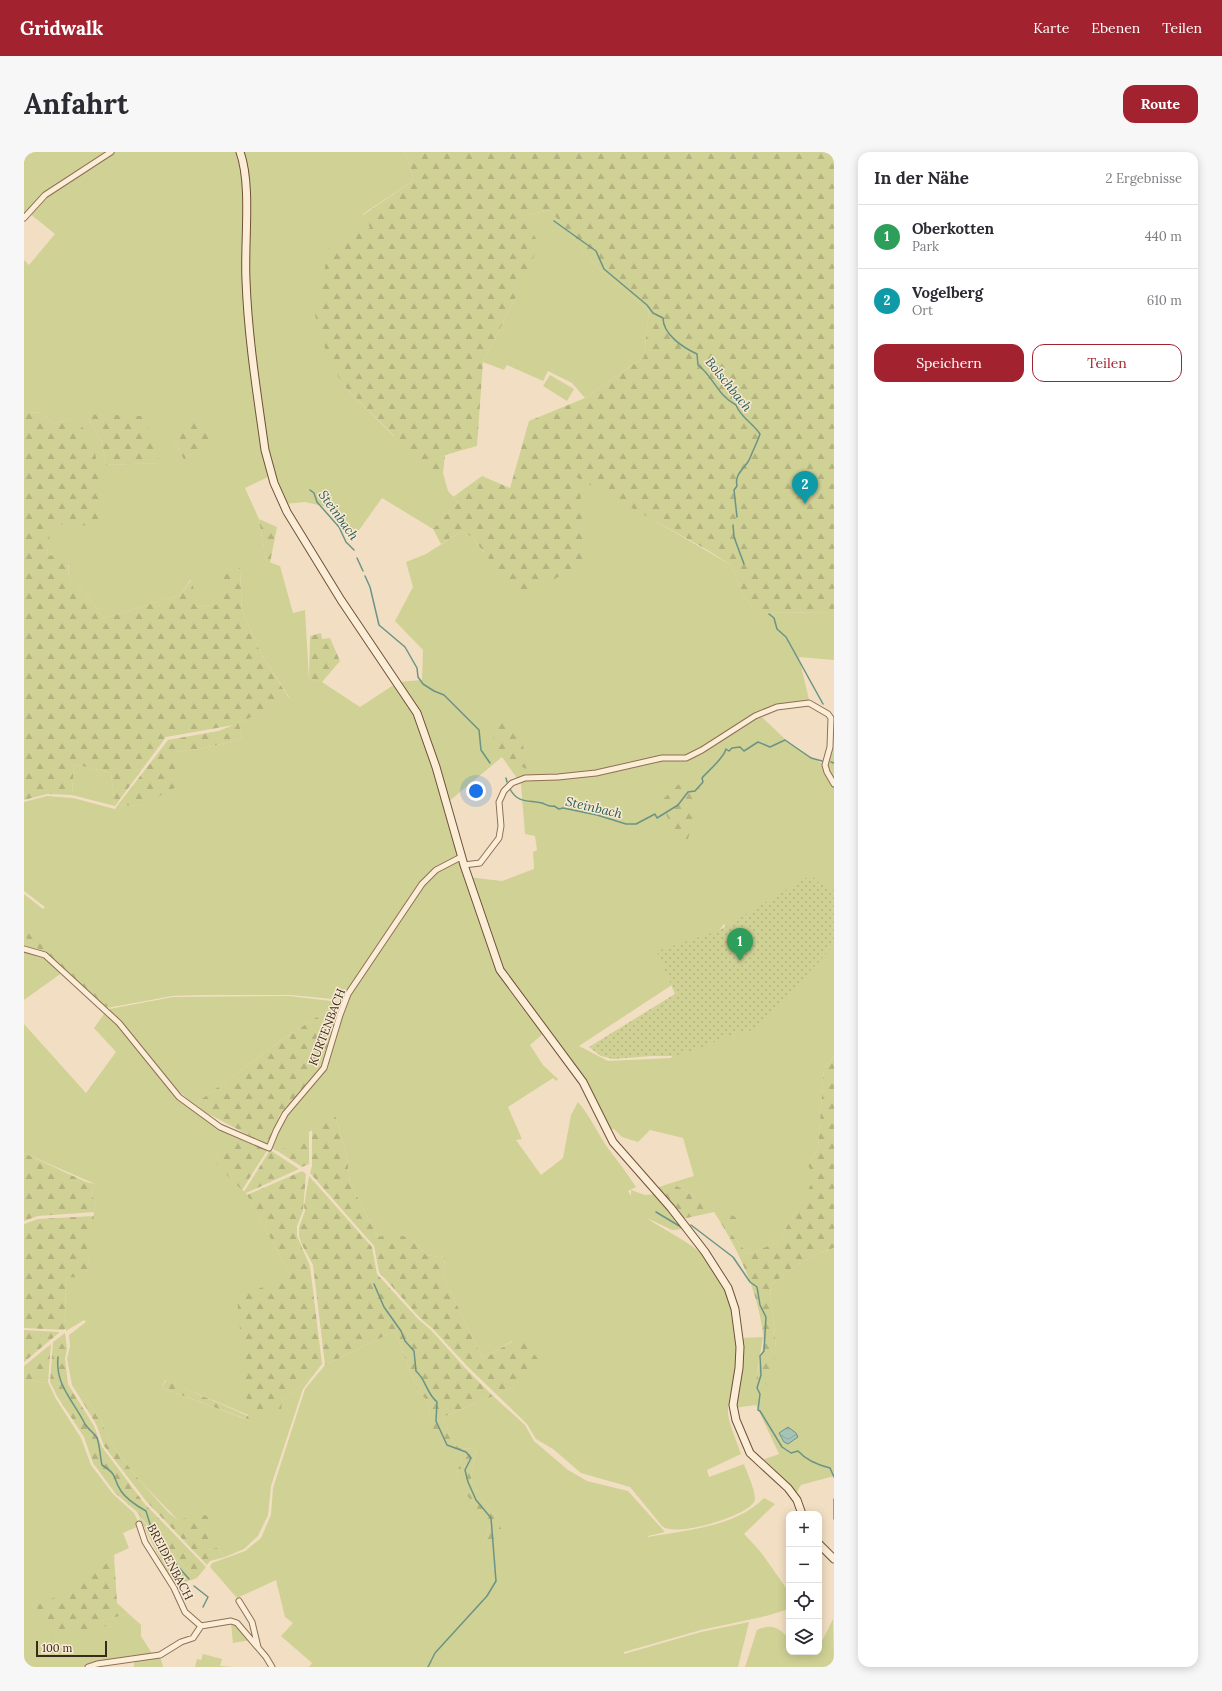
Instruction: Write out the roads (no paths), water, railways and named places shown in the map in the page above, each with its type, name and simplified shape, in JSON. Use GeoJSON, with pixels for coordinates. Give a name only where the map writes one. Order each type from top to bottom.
{"type":"FeatureCollection","features":[{"type":"Feature","properties":{"kind":"street"},"geometry":{"type":"LineString","coordinates":[[24,218],[45,196],[111,152]]}},
{"type":"Feature","properties":{"kind":"street"},"geometry":{"type":"LineString","coordinates":[[240,152],[245,175],[248,326],[265,450],[271,474],[290,516],[341,600],[417,713],[436,766],[461,857],[500,970],[586,1086],[606,1130],[617,1146],[671,1208],[719,1273],[732,1298],[740,1338],[740,1362],[733,1405],[736,1420],[750,1453],[790,1491],[797,1500],[801,1511]]}},
{"type":"Feature","properties":{"kind":"street"},"geometry":{"type":"LineString","coordinates":[[464,865],[480,863],[496,844],[501,830],[499,806],[500,799],[506,788],[515,781],[528,778],[558,777],[596,773],[662,758],[686,758],[771,708],[806,703],[821,708],[828,714],[831,718],[830,747],[825,765],[834,784]]}},
{"type":"Feature","properties":{"kind":"street","name":"KURTENBACH"},"geometry":{"type":"LineString","coordinates":[[24,949],[45,955],[119,1023],[179,1096],[220,1127],[269,1148],[285,1114],[324,1068],[348,994],[422,884],[436,870],[461,857]]}},
{"type":"Feature","properties":{"kind":"street","name":"BREIDENBACH"},"geometry":{"type":"LineString","coordinates":[[138,1524],[145,1542],[174,1588],[185,1612],[201,1626]]}},
{"type":"Feature","properties":{"kind":"street"},"geometry":{"type":"LineString","coordinates":[[822,1547],[834,1559]]}},
{"type":"Feature","properties":{"kind":"street"},"geometry":{"type":"LineString","coordinates":[[239,1601],[252,1622],[258,1647]]}},
{"type":"Feature","properties":{"kind":"street"},"geometry":{"type":"LineString","coordinates":[[88,1667],[97,1664],[160,1655],[177,1644],[193,1638],[201,1626],[231,1621],[237,1623],[258,1647],[272,1667]]}},
{"type":"Feature","properties":{"kind":"water"},"geometry":{"type":"Polygon","coordinates":[[[788,1427],[796,1433],[798,1437],[788,1444],[784,1442],[779,1433],[788,1427]]]}},
{"type":"Feature","properties":{"kind":"waterway","name":"Bolschbach"},"geometry":{"type":"LineString","coordinates":[[554,221],[596,251],[604,269],[647,305],[653,313],[663,318],[666,330],[670,335],[686,348],[697,354],[698,365],[720,391],[736,405],[744,417],[760,434],[748,462],[737,478],[737,486],[734,490],[737,517]]}},
{"type":"Feature","properties":{"kind":"waterway","name":"Steinbach"},"geometry":{"type":"LineString","coordinates":[[310,490],[314,493],[317,502],[339,527],[346,542],[354,550]]}},
{"type":"Feature","properties":{"kind":"waterway","name":"Bolschbach"},"geometry":{"type":"LineString","coordinates":[[733,525],[734,537],[744,564]]}},
{"type":"Feature","properties":{"kind":"waterway","name":"Steinbach"},"geometry":{"type":"LineString","coordinates":[[357,558],[363,571]]}},
{"type":"Feature","properties":{"kind":"waterway","name":"Steinbach"},"geometry":{"type":"LineString","coordinates":[[365,576],[370,587],[379,625],[405,647],[417,668],[418,677],[423,684],[444,695],[479,730],[481,750],[490,763]]}},
{"type":"Feature","properties":{"kind":"waterway","name":"Bolschbach"},"geometry":{"type":"LineString","coordinates":[[769,614],[774,618],[777,629],[786,637],[823,704]]}},
{"type":"Feature","properties":{"kind":"waterway","name":"Steinbach"},"geometry":{"type":"LineString","coordinates":[[510,789],[513,794],[520,799],[554,806],[559,809],[563,808],[597,815],[626,824],[636,824],[655,814],[657,818],[678,805],[688,792],[695,791],[703,782],[702,778],[725,753],[726,749],[729,751],[732,748],[740,747],[744,751],[758,742],[770,747],[785,740],[811,758],[822,761]]}},
{"type":"Feature","properties":{"kind":"waterway","name":"Steinbach"},"geometry":{"type":"LineString","coordinates":[[506,778],[507,782]]}},
{"type":"Feature","properties":{"kind":"waterway"},"geometry":{"type":"LineString","coordinates":[[656,1212],[681,1227]]}},
{"type":"Feature","properties":{"kind":"waterway"},"geometry":{"type":"LineString","coordinates":[[691,1225],[733,1257],[750,1282],[757,1287],[760,1305],[766,1317],[764,1351],[760,1356],[761,1375],[757,1388],[760,1394],[758,1410],[782,1447],[791,1453],[798,1451],[812,1462],[830,1468],[834,1477]]}},
{"type":"Feature","properties":{"kind":"waterway"},"geometry":{"type":"LineString","coordinates":[[374,1284],[384,1307],[401,1331],[405,1341],[414,1351],[416,1371],[420,1375],[430,1394],[437,1402],[436,1421],[447,1445],[466,1452],[471,1458],[465,1470],[468,1482],[476,1500],[491,1518],[496,1581],[487,1596],[435,1653],[428,1667]]}},
{"type":"Feature","properties":{"kind":"waterway"},"geometry":{"type":"LineString","coordinates":[[58,1357],[59,1376],[62,1384],[85,1424],[97,1438],[102,1465],[113,1474],[118,1486],[126,1497],[146,1511],[155,1540],[189,1579]]}},
{"type":"Feature","properties":{"kind":"waterway"},"geometry":{"type":"LineString","coordinates":[[834,1499],[834,1519]]}},
{"type":"Feature","properties":{"kind":"waterway"},"geometry":{"type":"LineString","coordinates":[[194,1586],[208,1597],[203,1607]]}},
{"type":"Feature","properties":{"kind":"place","name":"Vogelberg"},"geometry":{"type":"Point","coordinates":[805,504]}},
{"type":"Feature","properties":{"kind":"place","name":"Oberkotten"},"geometry":{"type":"Point","coordinates":[740,961]}}]}
